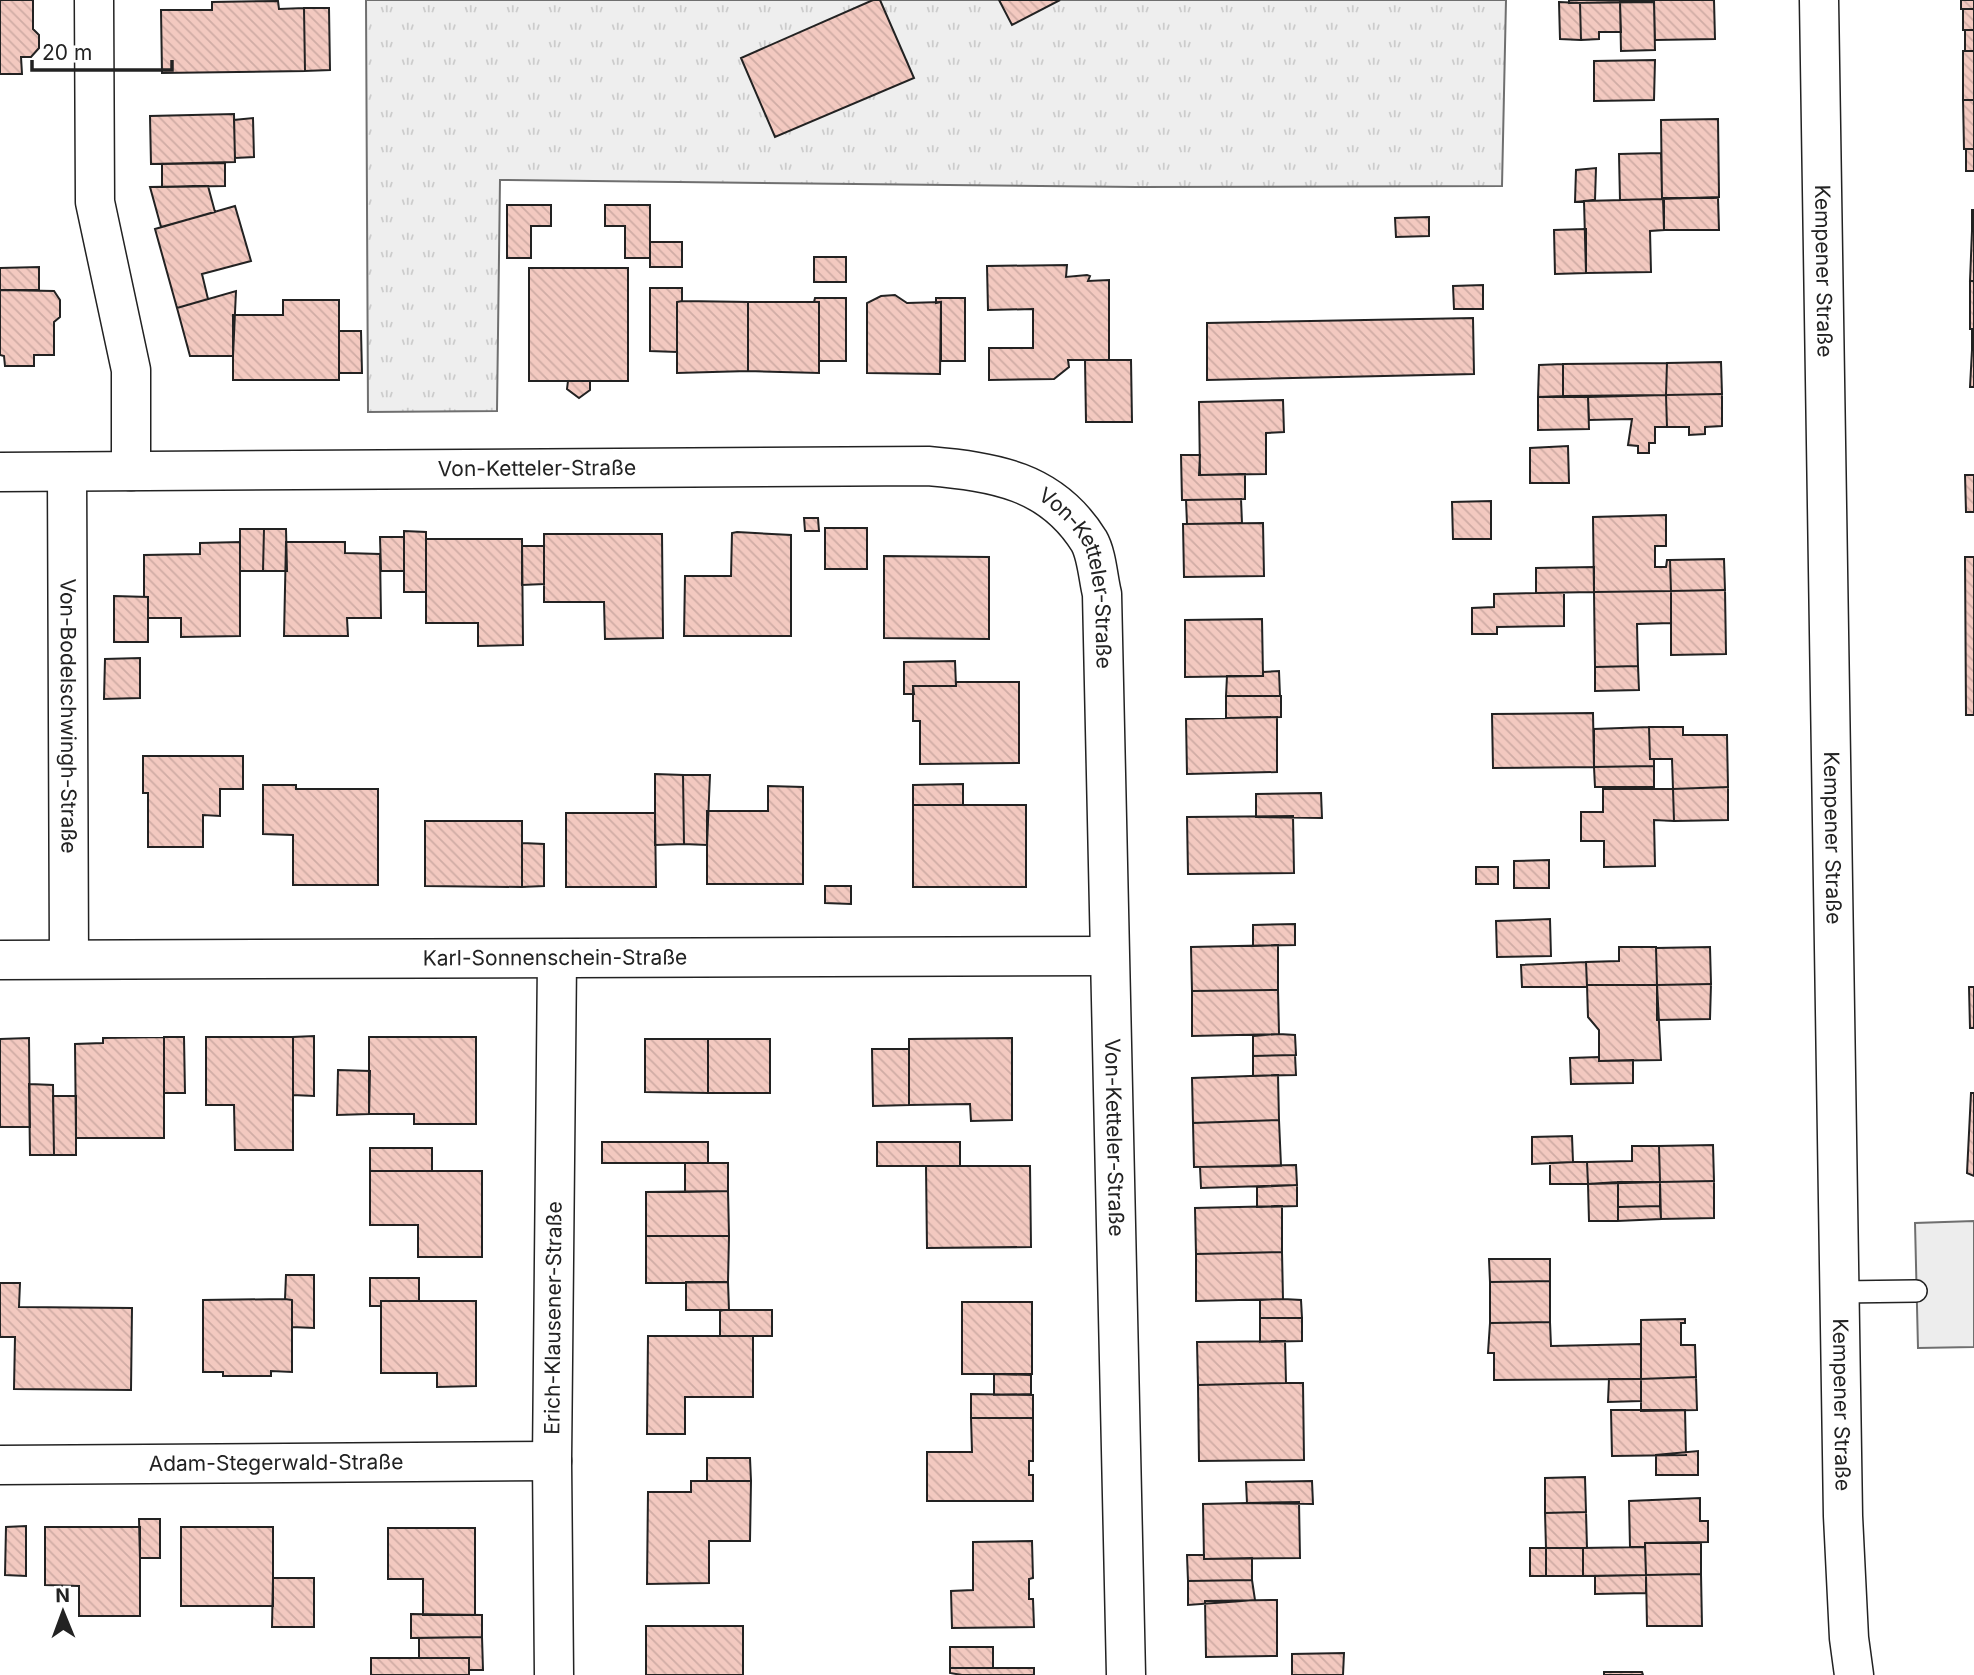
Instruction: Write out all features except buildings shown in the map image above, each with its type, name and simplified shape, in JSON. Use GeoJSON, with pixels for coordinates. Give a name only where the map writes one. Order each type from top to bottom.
{"type":"FeatureCollection","features":[{"type":"Feature","properties":{"kind":"street"},"geometry":{"type":"LineString","coordinates":[[94,0],[95,202],[131,370],[131,471]]}},
{"type":"Feature","properties":{"kind":"street","name":"Kempener Straße"},"geometry":{"type":"LineString","coordinates":[[1819,0],[1843,1516],[1849,1638],[1854,1675]]}},
{"type":"Feature","properties":{"kind":"street","name":"Von-Ketteler-Straße"},"geometry":{"type":"LineString","coordinates":[[0,472],[928,466],[990,472],[1054,499],[1090,543],[1102,594],[1126,1675]]}},
{"type":"Feature","properties":{"kind":"street","name":"Von-Bodelschwingh-Straße"},"geometry":{"type":"LineString","coordinates":[[67,473],[69,959]]}},
{"type":"Feature","properties":{"kind":"street","name":"Karl-Sonnenschein-Straße"},"geometry":{"type":"LineString","coordinates":[[0,960],[1108,956]]}},
{"type":"Feature","properties":{"kind":"street","name":"Erich-Klausener-Straße"},"geometry":{"type":"LineString","coordinates":[[554,1675],[551,1461],[557,960]]}},
{"type":"Feature","properties":{"kind":"street","name":"Adam-Stegerwald-Straße"},"geometry":{"type":"LineString","coordinates":[[0,1465],[551,1461]]}},
{"type":"Feature","properties":{"kind":"lane"},"geometry":{"type":"LineString","coordinates":[[1840,1292],[1916,1291]]}},
{"type":"Feature","properties":{"kind":"green space"},"geometry":{"type":"Polygon","coordinates":[[[366,0],[1506,0],[1502,186],[1137,187],[500,180],[497,411],[368,412],[366,0]]]}},
{"type":"Feature","properties":{"kind":"shaded area"},"geometry":{"type":"Polygon","coordinates":[[[1974,1221],[1974,1347],[1918,1348],[1915,1223],[1974,1221]]]}}]}
